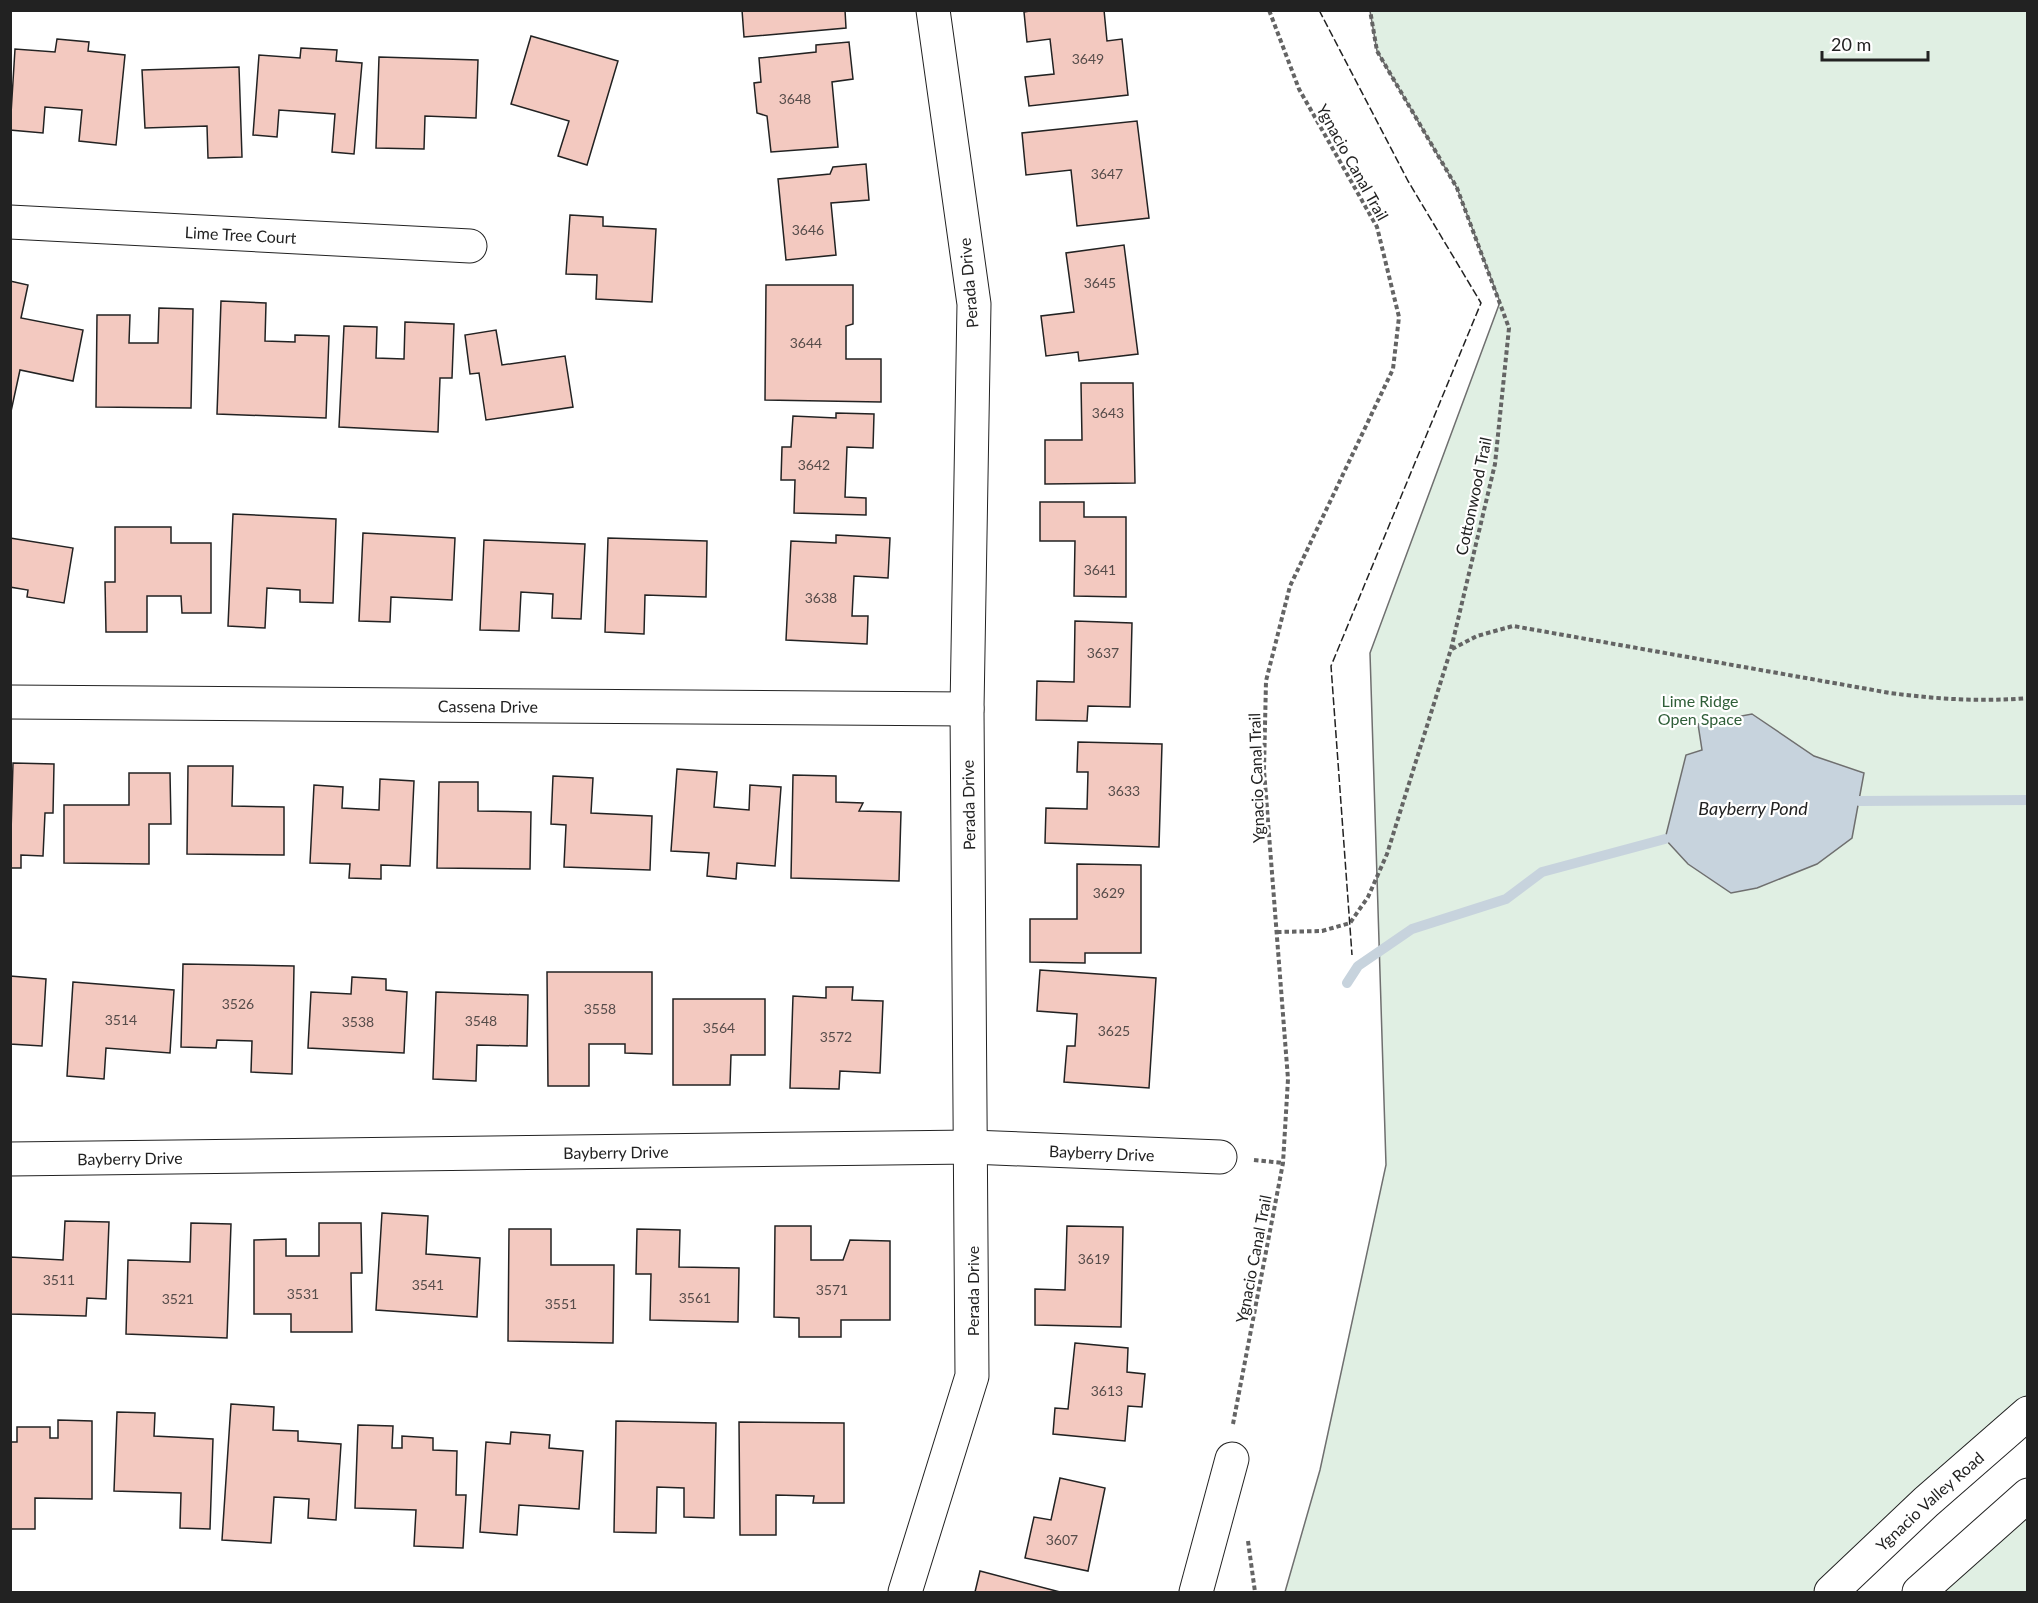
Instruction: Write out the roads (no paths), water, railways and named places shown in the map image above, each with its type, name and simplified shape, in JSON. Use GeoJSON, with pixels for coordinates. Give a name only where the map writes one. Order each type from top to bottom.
{"type":"FeatureCollection","features":[{"type":"Feature","properties":{"kind":"main road","name":"Perada Drive"},"geometry":{"type":"LineString","coordinates":[[905,1593],[972,1376],[967,709],[974,304],[933,10]]}},
{"type":"Feature","properties":{"kind":"main road","name":"Lime Tree Court"},"geometry":{"type":"LineString","coordinates":[[10,222],[470,246]]}},
{"type":"Feature","properties":{"kind":"main road","name":"Cassena Drive"},"geometry":{"type":"LineString","coordinates":[[10,702],[967,709]]}},
{"type":"Feature","properties":{"kind":"main road","name":"Bayberry Drive"},"geometry":{"type":"LineString","coordinates":[[10,1159],[971,1147],[1220,1156]]}},
{"type":"Feature","properties":{"kind":"main road","name":"Ygnacio Valley Road"},"geometry":{"type":"LineString","coordinates":[[1832,1593],[1926,1502],[2028,1413]]}},
{"type":"Feature","properties":{"kind":"main road"},"geometry":{"type":"LineString","coordinates":[[1196,1593],[1232,1459]]}},
{"type":"Feature","properties":{"kind":"main road"},"geometry":{"type":"LineString","coordinates":[[1919,1593],[2028,1495]]}},
{"type":"Feature","properties":{"kind":"water","name":"Bayberry Pond"},"geometry":{"type":"Polygon","coordinates":[[[1752,714],[1814,756],[1864,773],[1852,838],[1817,864],[1757,888],[1731,893],[1688,864],[1665,839],[1686,755],[1702,750],[1698,724],[1752,714]]]}},
{"type":"Feature","properties":{"kind":"waterway"},"geometry":{"type":"LineString","coordinates":[[1859,801],[2028,800]]}},
{"type":"Feature","properties":{"kind":"waterway"},"geometry":{"type":"LineString","coordinates":[[1347,983],[1358,966],[1412,929],[1506,899],[1542,872],[1665,839]]}},
{"type":"Feature","properties":{"kind":"park label","name":"Lime Ridge Open Space"},"geometry":{"type":"Point","coordinates":[1700,709]}}]}
